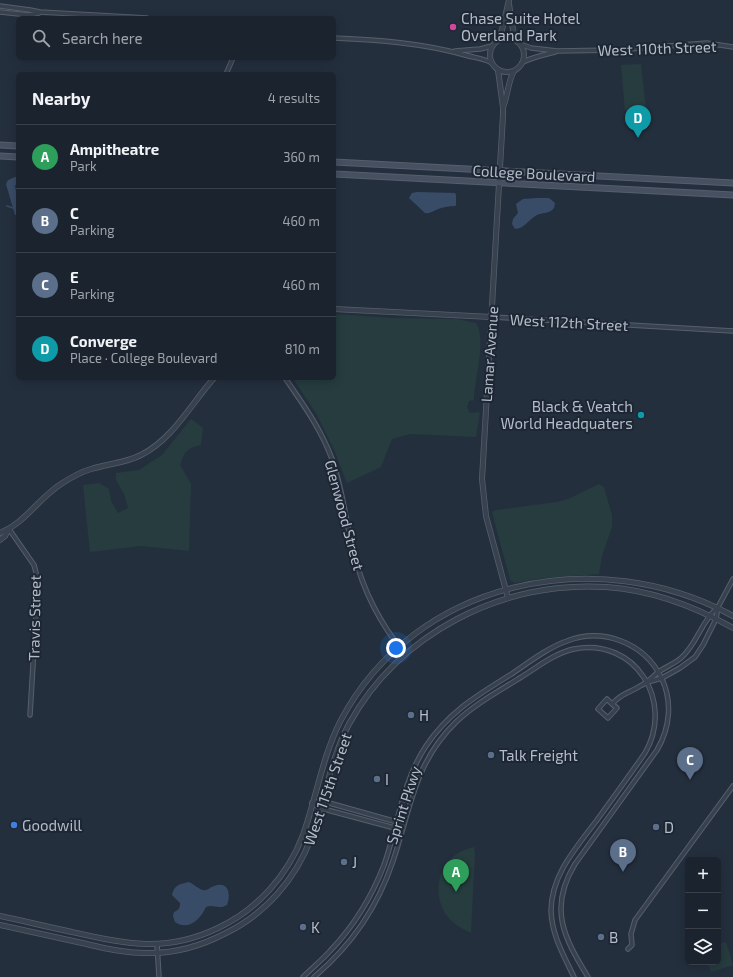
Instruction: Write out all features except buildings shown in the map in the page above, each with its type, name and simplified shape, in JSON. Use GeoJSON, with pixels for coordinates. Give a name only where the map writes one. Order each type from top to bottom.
{"type":"FeatureCollection","features":[{"type":"Feature","properties":{"kind":"main road"},"geometry":{"type":"LineString","coordinates":[[0,145],[16,146]]}},
{"type":"Feature","properties":{"kind":"main road"},"geometry":{"type":"LineString","coordinates":[[0,156],[16,157]]}},
{"type":"Feature","properties":{"kind":"main road","name":"College Boulevard"},"geometry":{"type":"LineString","coordinates":[[336,162],[733,183]]}},
{"type":"Feature","properties":{"kind":"main road","name":"College Boulevard"},"geometry":{"type":"LineString","coordinates":[[336,174],[733,195]]}},
{"type":"Feature","properties":{"kind":"street"},"geometry":{"type":"LineString","coordinates":[[454,51],[480,49],[492,46],[498,40],[502,30],[509,1]]}},
{"type":"Feature","properties":{"kind":"street"},"geometry":{"type":"LineString","coordinates":[[336,38],[402,42],[454,51],[484,59],[492,63],[498,70],[505,72],[515,70],[523,62],[524,54],[513,30],[509,1]]}},
{"type":"Feature","properties":{"kind":"street"},"geometry":{"type":"LineString","coordinates":[[0,6],[40,12],[111,16]]}},
{"type":"Feature","properties":{"kind":"street"},"geometry":{"type":"LineString","coordinates":[[0,12],[29,15],[40,12]]}},
{"type":"Feature","properties":{"kind":"street"},"geometry":{"type":"LineString","coordinates":[[498,40],[508,38],[518,42]]}},
{"type":"Feature","properties":{"kind":"street","name":"West 110th Street"},"geometry":{"type":"LineString","coordinates":[[518,42],[531,48],[556,51],[616,50],[707,43],[733,47]]}},
{"type":"Feature","properties":{"kind":"street"},"geometry":{"type":"LineString","coordinates":[[492,46],[490,56],[492,63]]}},
{"type":"Feature","properties":{"kind":"street","name":"West 110th Street"},"geometry":{"type":"LineString","coordinates":[[523,62],[533,57],[544,56],[556,51]]}},
{"type":"Feature","properties":{"kind":"street"},"geometry":{"type":"LineString","coordinates":[[227,72],[232,60]]}},
{"type":"Feature","properties":{"kind":"street","name":"Lamar Avenue"},"geometry":{"type":"LineString","coordinates":[[498,70],[503,107],[501,171],[482,454],[482,485],[489,530],[508,598]]}},
{"type":"Feature","properties":{"kind":"street","name":"Lamar Avenue"},"geometry":{"type":"LineString","coordinates":[[503,107],[507,98],[512,75],[515,70]]}},
{"type":"Feature","properties":{"kind":"street","name":"West 112th Street"},"geometry":{"type":"LineString","coordinates":[[336,309],[733,331]]}},
{"type":"Feature","properties":{"kind":"street"},"geometry":{"type":"LineString","coordinates":[[0,533],[9,529],[33,510],[42,500],[60,485],[76,476],[91,469],[140,456],[153,448],[173,429],[212,380]]}},
{"type":"Feature","properties":{"kind":"street","name":"Glenwood Street"},"geometry":{"type":"LineString","coordinates":[[285,380],[307,410],[324,442],[337,476],[358,570],[380,616],[405,654]]}},
{"type":"Feature","properties":{"kind":"street"},"geometry":{"type":"LineString","coordinates":[[0,540],[9,529]]}},
{"type":"Feature","properties":{"kind":"street","name":"Travis Street"},"geometry":{"type":"LineString","coordinates":[[9,529],[34,565],[38,580],[30,715]]}},
{"type":"Feature","properties":{"kind":"street","name":"West 115th Street"},"geometry":{"type":"LineString","coordinates":[[0,916],[114,941],[138,944],[157,944],[178,941],[208,933],[244,913],[262,897],[280,876],[296,850],[302,836],[326,757],[342,719],[368,679],[400,647],[423,628],[447,614],[481,598],[535,583],[586,578],[612,579],[640,582],[691,596],[718,607],[733,616]]}},
{"type":"Feature","properties":{"kind":"street"},"geometry":{"type":"LineString","coordinates":[[647,682],[662,678],[680,668],[695,657],[716,619],[718,607],[733,579]]}},
{"type":"Feature","properties":{"kind":"street","name":"West 115th Street"},"geometry":{"type":"LineString","coordinates":[[0,925],[111,950],[157,953],[189,948],[227,933],[243,924],[266,905],[286,884],[300,862],[311,838],[335,754],[357,710],[377,683],[405,654],[429,635],[474,610],[530,592],[561,588],[606,587],[633,590],[681,604],[709,615],[733,628]]}},
{"type":"Feature","properties":{"kind":"street"},"geometry":{"type":"LineString","coordinates":[[612,704],[622,694],[647,682],[658,672],[675,662],[690,648],[698,637],[709,615],[718,607]]}},
{"type":"Feature","properties":{"kind":"street","name":"Sprint Pkwy"},"geometry":{"type":"LineString","coordinates":[[303,977],[338,943],[359,914],[372,891],[381,871],[405,792],[416,762],[429,741],[447,720],[472,699],[559,644],[585,636],[599,636],[612,638],[630,644],[650,660],[662,678],[666,690],[669,709],[668,723],[661,744],[575,864],[563,889],[561,905],[562,927],[569,945],[588,977]]}},
{"type":"Feature","properties":{"kind":"street","name":"Sprint Pkwy"},"geometry":{"type":"LineString","coordinates":[[314,977],[331,962],[350,940],[372,908],[390,871],[415,785],[433,750],[448,730],[476,706],[554,656],[581,648],[603,649],[617,654],[629,661],[639,671],[647,682],[654,698],[656,716],[653,735],[648,748],[568,860],[558,878],[553,894],[552,911],[554,930],[558,944],[574,977]]}},
{"type":"Feature","properties":{"kind":"street"},"geometry":{"type":"LineString","coordinates":[[607,699],[612,704],[617,708],[608,718],[598,709],[607,699]]}},
{"type":"Feature","properties":{"kind":"street"},"geometry":{"type":"LineString","coordinates":[[628,949],[632,945],[631,934],[635,920],[733,786]]}},
{"type":"Feature","properties":{"kind":"street"},"geometry":{"type":"LineString","coordinates":[[312,803],[322,801],[404,824]]}},
{"type":"Feature","properties":{"kind":"street"},"geometry":{"type":"LineString","coordinates":[[312,803],[320,808],[402,830]]}},
{"type":"Feature","properties":{"kind":"street"},"geometry":{"type":"LineString","coordinates":[[157,944],[159,977]]}},
{"type":"Feature","properties":{"kind":"green space"},"geometry":{"type":"Polygon","coordinates":[[[641,64],[646,109],[625,111],[621,65],[641,64]]]}},
{"type":"Feature","properties":{"kind":"green space"},"geometry":{"type":"Polygon","coordinates":[[[336,314],[392,318],[457,319],[476,323],[479,330],[480,339],[479,360],[474,400],[469,401],[467,407],[470,413],[480,412],[476,437],[410,434],[392,439],[381,467],[347,483],[335,452],[317,415],[294,380],[336,380],[336,314]]]}},
{"type":"Feature","properties":{"kind":"green space"},"geometry":{"type":"Polygon","coordinates":[[[191,419],[203,428],[201,445],[193,447],[187,451],[183,456],[180,465],[191,484],[189,551],[141,546],[90,552],[83,485],[99,483],[109,489],[111,501],[118,513],[128,508],[124,494],[116,480],[116,473],[139,470],[162,455],[191,419]]]}},
{"type":"Feature","properties":{"kind":"green space"},"geometry":{"type":"Polygon","coordinates":[[[599,484],[604,487],[612,515],[612,527],[602,556],[599,574],[544,578],[515,583],[510,580],[492,512],[496,510],[557,502],[568,499],[599,484]]]}},
{"type":"Feature","properties":{"kind":"green space"},"geometry":{"type":"Polygon","coordinates":[[[474,847],[475,853],[471,933],[456,925],[450,920],[443,910],[440,902],[439,885],[443,869],[448,862],[459,853],[474,847]]]}},
{"type":"Feature","properties":{"kind":"green space"},"geometry":{"type":"Polygon","coordinates":[[[726,942],[733,965],[711,972],[708,965],[721,965],[721,943],[726,942]]]}},
{"type":"Feature","properties":{"kind":"water"},"geometry":{"type":"Polygon","coordinates":[[[16,177],[16,215],[6,184],[8,180],[16,177]]]}},
{"type":"Feature","properties":{"kind":"water"},"geometry":{"type":"Polygon","coordinates":[[[412,193],[455,193],[456,205],[440,208],[430,213],[425,213],[409,198],[412,193]]]}},
{"type":"Feature","properties":{"kind":"water"},"geometry":{"type":"Polygon","coordinates":[[[549,198],[555,203],[554,208],[548,212],[537,215],[524,226],[515,229],[512,224],[513,219],[518,213],[516,204],[523,199],[549,198]]]}},
{"type":"Feature","properties":{"kind":"water"},"geometry":{"type":"Polygon","coordinates":[[[189,882],[203,890],[213,886],[223,885],[229,893],[227,905],[221,907],[206,907],[197,920],[189,925],[175,922],[173,916],[174,912],[179,909],[180,903],[172,895],[174,889],[183,883],[189,882]]]}},
{"type":"Feature","properties":{"kind":"waterway"},"geometry":{"type":"LineString","coordinates":[[7,206],[13,208]]}},
{"type":"Feature","properties":{"kind":"place","name":"Chase Suite Hotel Overland Park"},"geometry":{"type":"Point","coordinates":[453,27]}},
{"type":"Feature","properties":{"kind":"place","name":"Converge"},"geometry":{"type":"Point","coordinates":[638,138]}},
{"type":"Feature","properties":{"kind":"place","name":"Black & Veatch World Headquaters"},"geometry":{"type":"Point","coordinates":[641,415]}},
{"type":"Feature","properties":{"kind":"place","name":"H"},"geometry":{"type":"Point","coordinates":[411,715]}},
{"type":"Feature","properties":{"kind":"place","name":"Talk Freight"},"geometry":{"type":"Point","coordinates":[491,755]}},
{"type":"Feature","properties":{"kind":"place","name":"I"},"geometry":{"type":"Point","coordinates":[377,779]}},
{"type":"Feature","properties":{"kind":"place","name":"E"},"geometry":{"type":"Point","coordinates":[690,780]}},
{"type":"Feature","properties":{"kind":"place","name":"Goodwill"},"geometry":{"type":"Point","coordinates":[14,825]}},
{"type":"Feature","properties":{"kind":"place","name":"D"},"geometry":{"type":"Point","coordinates":[656,827]}},
{"type":"Feature","properties":{"kind":"place","name":"J"},"geometry":{"type":"Point","coordinates":[344,862]}},
{"type":"Feature","properties":{"kind":"place","name":"C"},"geometry":{"type":"Point","coordinates":[623,872]}},
{"type":"Feature","properties":{"kind":"place","name":"Ampitheatre"},"geometry":{"type":"Point","coordinates":[456,892]}},
{"type":"Feature","properties":{"kind":"place","name":"K"},"geometry":{"type":"Point","coordinates":[303,927]}},
{"type":"Feature","properties":{"kind":"place","name":"B"},"geometry":{"type":"Point","coordinates":[601,937]}}]}
